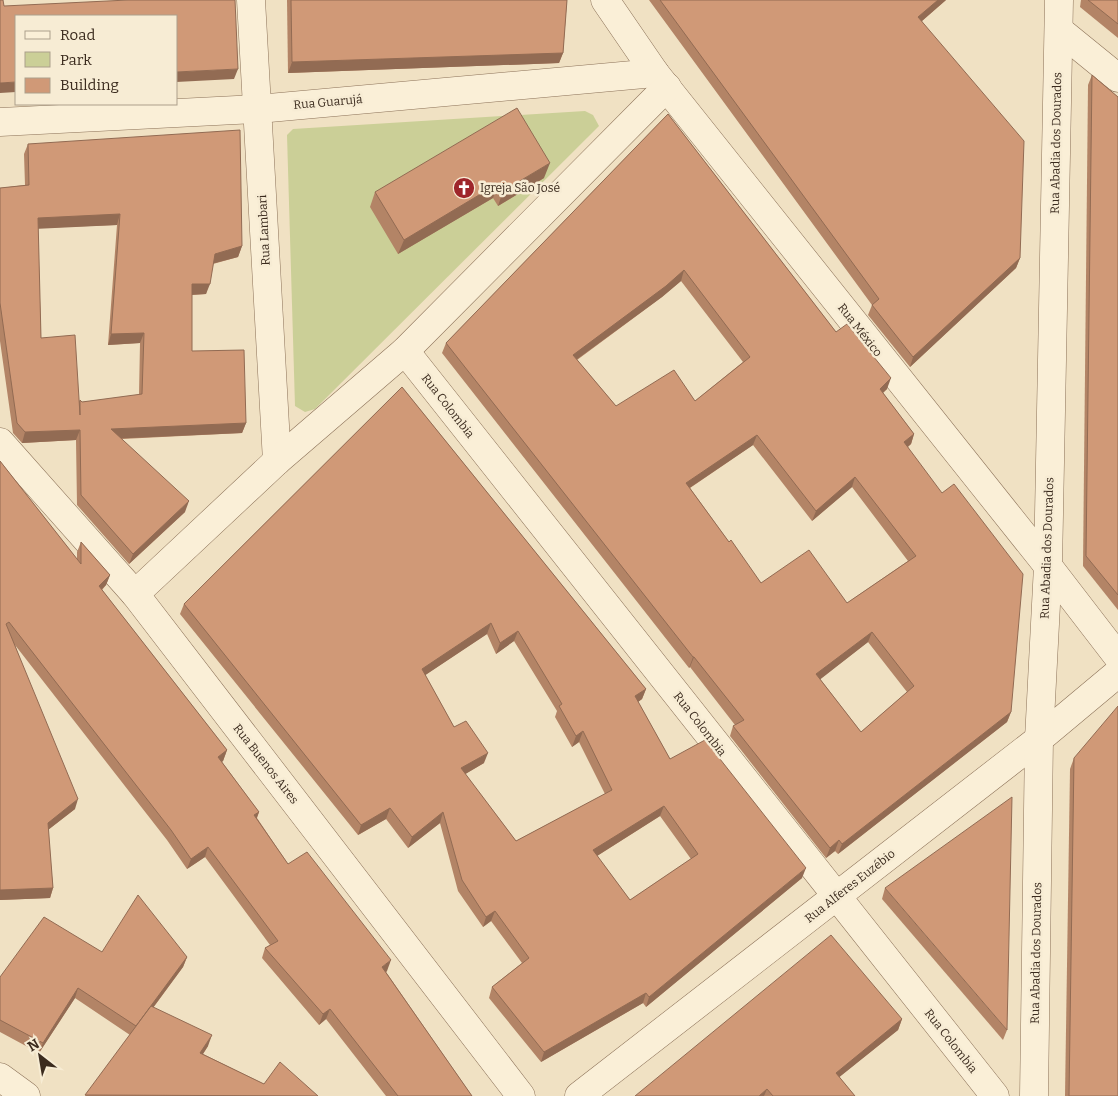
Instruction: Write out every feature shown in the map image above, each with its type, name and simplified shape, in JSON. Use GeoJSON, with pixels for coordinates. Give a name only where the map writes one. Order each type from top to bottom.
{"type":"FeatureCollection","features":[{"type":"Feature","properties":{"kind":"street","name":"Rua Lambari"},"geometry":{"type":"LineString","coordinates":[[252,0],[276,460]]}},
{"type":"Feature","properties":{"kind":"street","name":"Rua México"},"geometry":{"type":"LineString","coordinates":[[605,0],[661,80],[1048,566],[1118,657]]}},
{"type":"Feature","properties":{"kind":"street","name":"Rua Abadia dos Dourados"},"geometry":{"type":"LineString","coordinates":[[1034,1096],[1039,740],[1048,566],[1059,0]]}},
{"type":"Feature","properties":{"kind":"street"},"geometry":{"type":"LineString","coordinates":[[1058,30],[1118,78]]}},
{"type":"Feature","properties":{"kind":"street","name":"Rua Guarujá"},"geometry":{"type":"LineString","coordinates":[[0,122],[258,109],[661,80]]}},
{"type":"Feature","properties":{"kind":"street"},"geometry":{"type":"LineString","coordinates":[[135,594],[276,460],[405,351],[661,80]]}},
{"type":"Feature","properties":{"kind":"street","name":"Rua Colombia"},"geometry":{"type":"LineString","coordinates":[[405,351],[995,1096]]}},
{"type":"Feature","properties":{"kind":"street","name":"Rua Buenos Aires"},"geometry":{"type":"LineString","coordinates":[[0,442],[135,594],[521,1096]]}},
{"type":"Feature","properties":{"kind":"street","name":"Rua Alferes Euzébio"},"geometry":{"type":"LineString","coordinates":[[578,1096],[1039,740],[1118,673]]}},
{"type":"Feature","properties":{"kind":"street"},"geometry":{"type":"LineString","coordinates":[[0,1077],[26,1096]]}},
{"type":"Feature","properties":{"kind":"green space"},"geometry":{"type":"Polygon","coordinates":[[[585,111],[593,115],[599,126],[315,409],[305,412],[295,406],[287,135],[293,129],[585,111]]]}},
{"type":"Feature","properties":{"kind":"building"},"geometry":{"type":"Polygon","coordinates":[[[0,0],[3,0],[4,6],[128,0],[235,0],[238,69],[178,72],[178,15],[15,15],[15,82],[0,83],[0,0]]]}},
{"type":"Feature","properties":{"kind":"building"},"geometry":{"type":"Polygon","coordinates":[[[291,0],[567,0],[563,53],[292,62],[291,0]]]}},
{"type":"Feature","properties":{"kind":"building"},"geometry":{"type":"Polygon","coordinates":[[[660,0],[938,0],[918,17],[1024,141],[1020,258],[913,357],[872,305],[879,299],[660,0]]]}},
{"type":"Feature","properties":{"kind":"building"},"geometry":{"type":"Polygon","coordinates":[[[1088,0],[1118,0],[1118,24],[1088,0]]]}},
{"type":"Feature","properties":{"kind":"building"},"geometry":{"type":"Polygon","coordinates":[[[1092,75],[1118,97],[1118,595],[1086,556],[1092,75]]]}},
{"type":"Feature","properties":{"kind":"building","name":"Igreja São José"},"geometry":{"type":"Polygon","coordinates":[[[517,108],[550,163],[503,191],[499,183],[404,240],[375,192],[517,108]]]}},
{"type":"Feature","properties":{"kind":"building"},"geometry":{"type":"Polygon","coordinates":[[[668,114],[836,332],[847,324],[891,378],[880,389],[914,434],[904,442],[942,493],[954,484],[1023,574],[1011,712],[842,844],[839,840],[830,848],[733,726],[744,720],[446,343],[668,114]],[[684,270],[666,286],[573,355],[616,406],[674,370],[695,401],[750,357],[684,270]],[[757,435],[686,483],[729,542],[731,540],[761,583],[809,550],[847,603],[916,556],[855,477],[816,511],[757,435]],[[872,632],[816,674],[861,732],[914,686],[872,632]]]}},
{"type":"Feature","properties":{"kind":"building"},"geometry":{"type":"Polygon","coordinates":[[[240,130],[242,246],[215,254],[210,284],[192,284],[192,351],[244,350],[246,423],[111,429],[189,501],[133,554],[81,495],[80,430],[25,432],[17,423],[0,303],[0,188],[29,185],[28,144],[240,130]],[[120,214],[38,218],[41,338],[75,335],[80,415],[80,400],[82,402],[142,394],[144,333],[111,334],[120,214]]]}},
{"type":"Feature","properties":{"kind":"building"},"geometry":{"type":"Polygon","coordinates":[[[402,387],[646,689],[635,696],[670,759],[705,740],[806,868],[649,997],[646,993],[544,1052],[492,987],[529,958],[495,911],[486,917],[462,880],[443,812],[412,837],[390,808],[361,825],[184,604],[402,387]],[[491,623],[422,669],[454,727],[466,721],[488,753],[461,768],[516,841],[612,790],[583,731],[576,736],[559,706],[562,704],[518,631],[500,643],[491,623]],[[664,806],[593,850],[630,900],[698,854],[664,806]]]}},
{"type":"Feature","properties":{"kind":"building"},"geometry":{"type":"Polygon","coordinates":[[[0,461],[81,564],[81,542],[110,575],[99,586],[227,750],[218,757],[259,812],[254,815],[288,864],[307,852],[391,960],[382,967],[472,1096],[398,1096],[330,1009],[323,1014],[265,948],[278,941],[208,847],[191,859],[171,830],[9,622],[6,624],[78,799],[48,823],[53,888],[0,890],[0,461]]]}},
{"type":"Feature","properties":{"kind":"building"},"geometry":{"type":"Polygon","coordinates":[[[1118,706],[1118,1096],[1069,1096],[1074,758],[1118,706]]]}},
{"type":"Feature","properties":{"kind":"building"},"geometry":{"type":"Polygon","coordinates":[[[1012,797],[1007,1030],[885,888],[1012,797]]]}},
{"type":"Feature","properties":{"kind":"building"},"geometry":{"type":"Polygon","coordinates":[[[138,895],[187,957],[136,1026],[78,988],[43,1043],[0,1020],[0,977],[44,917],[102,952],[138,895]]]}},
{"type":"Feature","properties":{"kind":"building"},"geometry":{"type":"Polygon","coordinates":[[[831,935],[902,1019],[836,1073],[855,1096],[773,1096],[767,1089],[759,1096],[635,1096],[831,935]]]}},
{"type":"Feature","properties":{"kind":"building"},"geometry":{"type":"Polygon","coordinates":[[[151,1006],[212,1035],[200,1053],[264,1084],[280,1062],[318,1096],[85,1095],[151,1006]]]}},
{"type":"Feature","properties":{"kind":"place","name":"Igreja São José"},"geometry":{"type":"Point","coordinates":[464,188]}}]}
